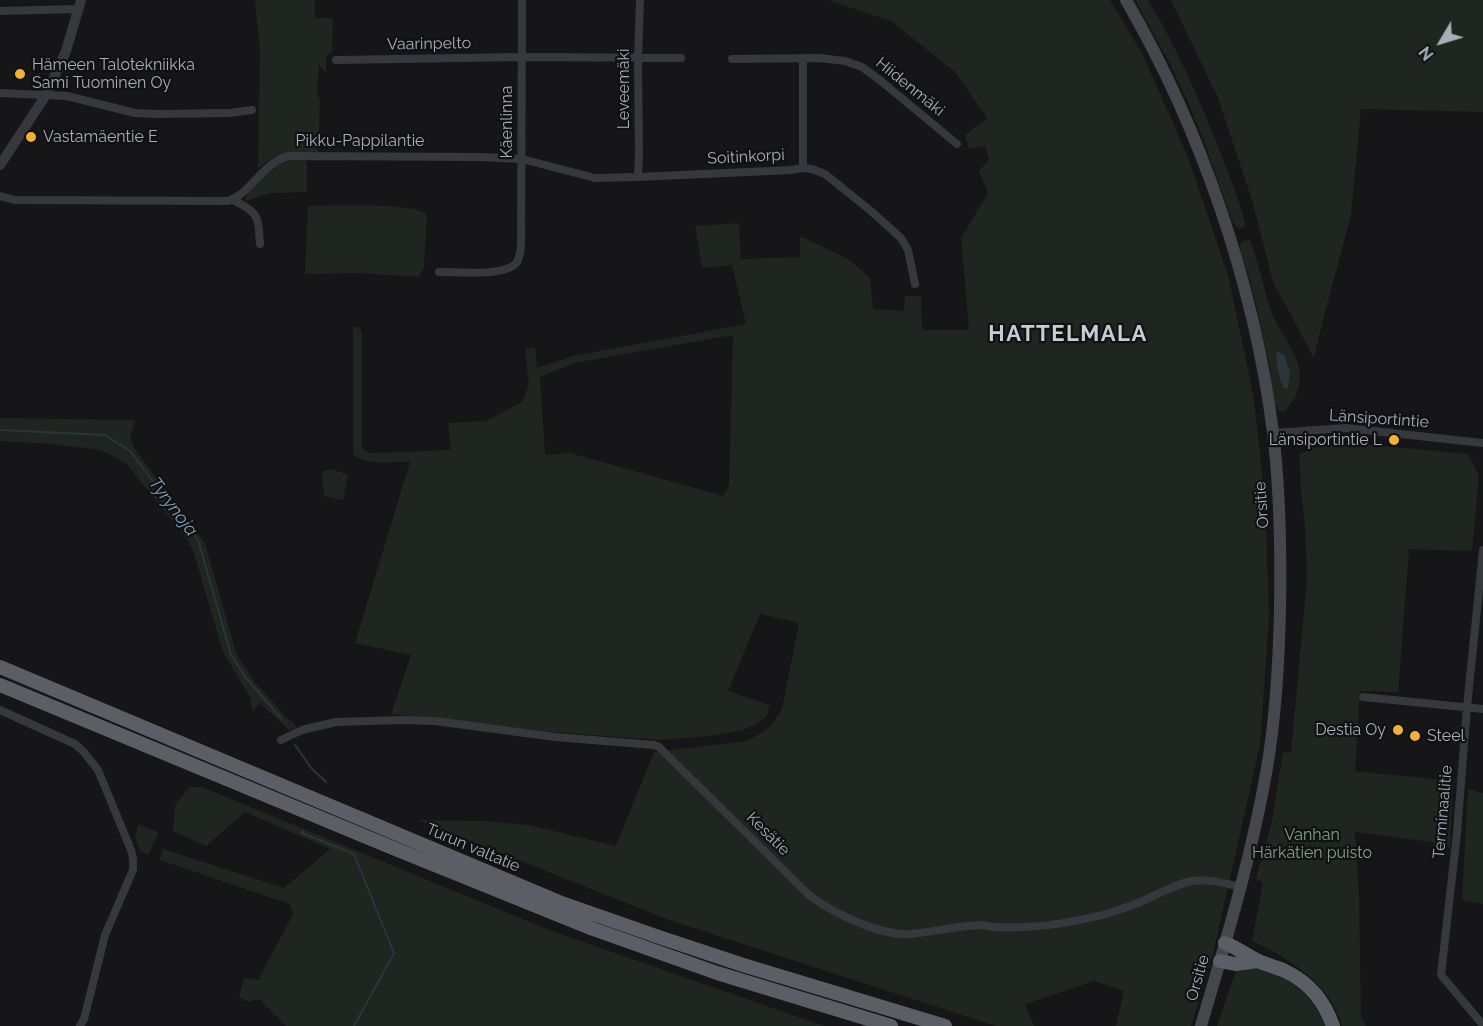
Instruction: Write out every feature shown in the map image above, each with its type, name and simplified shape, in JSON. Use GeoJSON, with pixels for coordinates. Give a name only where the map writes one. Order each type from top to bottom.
{"type":"FeatureCollection","features":[{"type":"Feature","properties":{"kind":"highway","name":"Turun valtatie"},"geometry":{"type":"LineString","coordinates":[[0,667],[559,902],[722,958],[945,1026]]}},
{"type":"Feature","properties":{"kind":"highway","name":"Turun valtatie"},"geometry":{"type":"LineString","coordinates":[[0,685],[593,929],[717,973],[891,1026]]}},
{"type":"Feature","properties":{"kind":"highway"},"geometry":{"type":"LineString","coordinates":[[1225,943],[1286,972],[1311,987],[1328,1011],[1334,1026]]}},
{"type":"Feature","properties":{"kind":"highway"},"geometry":{"type":"LineString","coordinates":[[1220,961],[1235,964],[1259,961]]}},
{"type":"Feature","properties":{"kind":"main road","name":"Orsitie"},"geometry":{"type":"LineString","coordinates":[[1126,0],[1155,53],[1188,124],[1230,239],[1261,360],[1273,433],[1280,523],[1280,650],[1268,765],[1242,886],[1201,1026]]}},
{"type":"Feature","properties":{"kind":"street","name":"Käenlinna"},"geometry":{"type":"LineString","coordinates":[[439,272],[505,270],[516,263],[520,254],[522,0]]}},
{"type":"Feature","properties":{"kind":"street","name":"Leveemäki"},"geometry":{"type":"LineString","coordinates":[[638,177],[640,0]]}},
{"type":"Feature","properties":{"kind":"street"},"geometry":{"type":"LineString","coordinates":[[0,11],[80,5],[66,51],[46,94],[0,165]]}},
{"type":"Feature","properties":{"kind":"street"},"geometry":{"type":"LineString","coordinates":[[522,57],[681,58]]}},
{"type":"Feature","properties":{"kind":"street","name":"Vaarinpelto"},"geometry":{"type":"LineString","coordinates":[[336,60],[522,57]]}},
{"type":"Feature","properties":{"kind":"street"},"geometry":{"type":"LineString","coordinates":[[803,58],[803,168]]}},
{"type":"Feature","properties":{"kind":"street","name":"Hiidenmäki"},"geometry":{"type":"LineString","coordinates":[[732,59],[819,58],[845,61],[862,67],[957,144]]}},
{"type":"Feature","properties":{"kind":"street"},"geometry":{"type":"LineString","coordinates":[[0,93],[67,96],[135,113],[252,110]]}},
{"type":"Feature","properties":{"kind":"street","name":"Pikku-Pappilantie"},"geometry":{"type":"LineString","coordinates":[[233,200],[270,165],[289,156],[522,159]]}},
{"type":"Feature","properties":{"kind":"street","name":"Soitinkorpi"},"geometry":{"type":"LineString","coordinates":[[522,159],[595,178],[812,169],[825,174],[901,238],[908,250],[915,284]]}},
{"type":"Feature","properties":{"kind":"street"},"geometry":{"type":"LineString","coordinates":[[0,196],[15,200],[233,200],[248,207],[256,214],[260,243]]}},
{"type":"Feature","properties":{"kind":"street","name":"Länsiportintie"},"geometry":{"type":"LineString","coordinates":[[1273,433],[1346,428],[1483,443]]}},
{"type":"Feature","properties":{"kind":"street","name":"Terminaalitie"},"geometry":{"type":"LineString","coordinates":[[1483,550],[1457,833],[1441,975],[1483,1025]]}},
{"type":"Feature","properties":{"kind":"street"},"geometry":{"type":"LineString","coordinates":[[1363,697],[1483,708]]}},
{"type":"Feature","properties":{"kind":"street"},"geometry":{"type":"LineString","coordinates":[[0,710],[75,744],[83,751],[98,770],[131,850],[133,870],[105,935],[84,1019],[80,1026]]}},
{"type":"Feature","properties":{"kind":"street","name":"Kesätie"},"geometry":{"type":"LineString","coordinates":[[281,740],[302,730],[336,722],[404,720],[435,721],[555,737],[654,745],[659,747],[810,896],[827,908],[852,920],[891,932],[909,934],[970,926],[1036,926],[1075,921],[1128,907],[1178,885],[1193,881],[1242,886]]}},
{"type":"Feature","properties":{"kind":"green space"},"geometry":{"type":"Polygon","coordinates":[[[255,0],[315,0],[315,18],[333,18],[332,52],[326,56],[326,73],[319,65],[318,152],[283,154],[258,168],[260,52],[255,0]]]}},
{"type":"Feature","properties":{"kind":"green space"},"geometry":{"type":"Polygon","coordinates":[[[828,0],[1110,0],[1142,53],[1188,157],[1229,279],[1254,399],[1265,501],[1269,617],[1260,745],[1213,954],[1191,1026],[1116,1026],[1124,991],[1094,981],[1025,1004],[1034,1026],[996,1026],[669,920],[418,820],[484,821],[529,825],[616,846],[654,752],[747,741],[773,723],[782,709],[799,623],[760,614],[728,691],[770,705],[766,717],[743,730],[711,736],[659,740],[541,731],[391,714],[411,655],[355,643],[410,462],[371,462],[357,458],[353,454],[353,327],[358,327],[362,332],[362,446],[365,451],[371,453],[451,450],[448,423],[486,421],[522,402],[529,385],[525,349],[535,348],[537,368],[573,356],[746,324],[732,265],[702,268],[695,226],[739,223],[741,259],[800,257],[800,236],[848,259],[870,278],[873,309],[904,311],[905,296],[921,296],[922,330],[969,330],[961,238],[988,193],[979,171],[989,159],[985,146],[969,149],[965,135],[987,118],[955,72],[891,21],[828,0]],[[733,335],[574,363],[540,377],[545,455],[570,453],[723,496],[729,486],[733,335]]]}},
{"type":"Feature","properties":{"kind":"green space"},"geometry":{"type":"Polygon","coordinates":[[[1135,0],[1148,0],[1183,66],[1235,190],[1246,225],[1242,228],[1238,228],[1233,223],[1186,98],[1135,0]]]}},
{"type":"Feature","properties":{"kind":"green space"},"geometry":{"type":"Polygon","coordinates":[[[1171,0],[1483,0],[1483,112],[1361,109],[1351,215],[1314,358],[1273,282],[1252,200],[1218,98],[1171,0]]]}},
{"type":"Feature","properties":{"kind":"green space"},"geometry":{"type":"Polygon","coordinates":[[[307,161],[307,192],[272,193],[245,201],[254,185],[265,174],[282,163],[307,161]]]}},
{"type":"Feature","properties":{"kind":"green space"},"geometry":{"type":"Polygon","coordinates":[[[308,206],[388,206],[417,210],[427,214],[424,266],[419,277],[358,273],[305,274],[308,206]]]}},
{"type":"Feature","properties":{"kind":"green space"},"geometry":{"type":"Polygon","coordinates":[[[1250,240],[1271,311],[1298,362],[1299,385],[1295,397],[1284,412],[1279,411],[1273,399],[1270,368],[1256,304],[1239,247],[1243,241],[1250,240]]]}},
{"type":"Feature","properties":{"kind":"green space"},"geometry":{"type":"Polygon","coordinates":[[[0,418],[136,420],[130,437],[134,448],[205,543],[236,653],[254,681],[297,728],[289,730],[260,703],[252,712],[251,699],[223,652],[193,550],[126,463],[101,450],[0,441],[0,418]]]}},
{"type":"Feature","properties":{"kind":"green space","name":"Vanhan Härkätien puisto"},"geometry":{"type":"Polygon","coordinates":[[[1348,443],[1468,454],[1479,476],[1472,551],[1409,549],[1398,692],[1360,691],[1355,771],[1453,781],[1450,847],[1431,842],[1355,832],[1359,896],[1361,1018],[1366,1026],[1342,1026],[1328,997],[1307,974],[1294,964],[1252,941],[1263,883],[1256,879],[1271,826],[1283,752],[1291,753],[1307,578],[1299,454],[1318,447],[1348,443]]]}},
{"type":"Feature","properties":{"kind":"green space"},"geometry":{"type":"Polygon","coordinates":[[[332,469],[348,475],[343,500],[324,496],[322,472],[332,469]]]}},
{"type":"Feature","properties":{"kind":"green space"},"geometry":{"type":"Polygon","coordinates":[[[189,787],[202,787],[549,930],[824,1026],[286,1026],[259,999],[248,1002],[239,996],[244,978],[258,980],[293,914],[290,904],[160,860],[163,849],[284,888],[330,849],[245,812],[206,846],[173,831],[175,806],[189,787]]]}},
{"type":"Feature","properties":{"kind":"green space"},"geometry":{"type":"Polygon","coordinates":[[[1468,789],[1483,793],[1483,904],[1462,900],[1468,789]]]}},
{"type":"Feature","properties":{"kind":"green space"},"geometry":{"type":"Polygon","coordinates":[[[138,825],[159,832],[148,855],[140,851],[135,838],[138,825]]]}},
{"type":"Feature","properties":{"kind":"green space"},"geometry":{"type":"Polygon","coordinates":[[[1244,966],[1275,975],[1292,983],[1309,999],[1325,1026],[1217,1026],[1237,968],[1244,966]]]}},
{"type":"Feature","properties":{"kind":"shaded area"},"geometry":{"type":"Polygon","coordinates":[[[1277,352],[1285,356],[1290,371],[1288,388],[1284,388],[1279,376],[1277,352]]]}},
{"type":"Feature","properties":{"kind":"waterway","name":"Tyrynoja"},"geometry":{"type":"LineString","coordinates":[[0,430],[105,435],[130,451],[198,540],[231,655],[246,678],[281,718]]}},
{"type":"Feature","properties":{"kind":"waterway"},"geometry":{"type":"LineString","coordinates":[[295,745],[312,769],[326,782]]}},
{"type":"Feature","properties":{"kind":"waterway","name":"Tyrynoja"},"geometry":{"type":"LineString","coordinates":[[303,831],[302,833],[354,854],[394,953],[354,1026]]}},
{"type":"Feature","properties":{"kind":"place","name":"Hämeen Talotekniikka Sami Tuominen Oy"},"geometry":{"type":"Point","coordinates":[20,74]}},
{"type":"Feature","properties":{"kind":"place","name":"Vastamäentie E"},"geometry":{"type":"Point","coordinates":[31,137]}},
{"type":"Feature","properties":{"kind":"place","name":"Länsiportintie L"},"geometry":{"type":"Point","coordinates":[1394,440]}},
{"type":"Feature","properties":{"kind":"place","name":"Destia Oy"},"geometry":{"type":"Point","coordinates":[1398,730]}},
{"type":"Feature","properties":{"kind":"place","name":"Steel"},"geometry":{"type":"Point","coordinates":[1415,736]}},
{"type":"Feature","properties":{"kind":"district","name":"HATTELMALA"},"geometry":{"type":"Point","coordinates":[1068,334]}}]}
